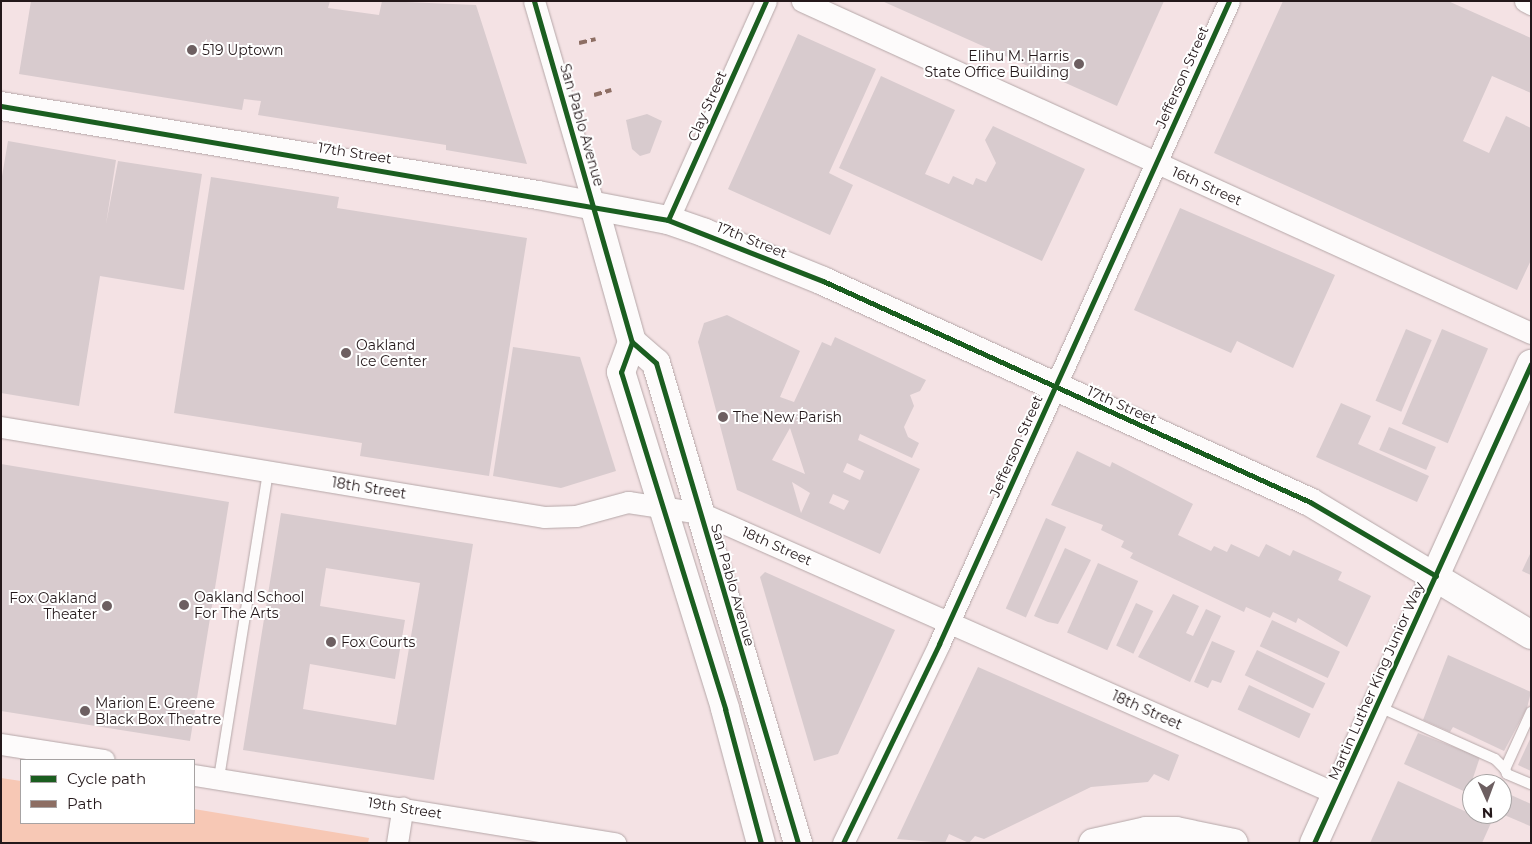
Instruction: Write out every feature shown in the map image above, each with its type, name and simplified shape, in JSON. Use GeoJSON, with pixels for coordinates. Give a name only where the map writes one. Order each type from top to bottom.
{"type":"FeatureCollection","features":[{"type":"Feature","properties":{"kind":"main road","name":"17th Street"},"geometry":{"type":"LineString","coordinates":[[1,106],[668,220],[823,281],[1310,502],[1436,576],[1531,636]]}},
{"type":"Feature","properties":{"kind":"main road","name":"San Pablo Avenue"},"geometry":{"type":"LineString","coordinates":[[594,206],[632,342],[656,363],[798,843]]}},
{"type":"Feature","properties":{"kind":"main road"},"geometry":{"type":"LineString","coordinates":[[632,342],[621,372],[660,504],[725,709],[761,843]]}},
{"type":"Feature","properties":{"kind":"main road","name":"Martin Luther King Junior Way"},"geometry":{"type":"LineString","coordinates":[[1314,843],[1531,364]]}},
{"type":"Feature","properties":{"kind":"main road"},"geometry":{"type":"LineString","coordinates":[[1094,843],[1146,831],[1184,832],[1234,843]]}},
{"type":"Feature","properties":{"kind":"street","name":"San Pablo Avenue"},"geometry":{"type":"LineString","coordinates":[[534,1],[594,206]]}},
{"type":"Feature","properties":{"kind":"street","name":"Clay Street"},"geometry":{"type":"LineString","coordinates":[[668,220],[766,1]]}},
{"type":"Feature","properties":{"kind":"street","name":"16th Street"},"geometry":{"type":"LineString","coordinates":[[802,1],[1531,332]]}},
{"type":"Feature","properties":{"kind":"street","name":"Jefferson Street"},"geometry":{"type":"LineString","coordinates":[[843,843],[949,622],[1228,1]]}},
{"type":"Feature","properties":{"kind":"street"},"geometry":{"type":"LineString","coordinates":[[1526,1],[1531,4]]}},
{"type":"Feature","properties":{"kind":"street","name":"18th Street"},"geometry":{"type":"LineString","coordinates":[[1,427],[544,517],[576,516],[628,502],[660,504],[700,513],[1337,794]]}},
{"type":"Feature","properties":{"kind":"street"},"geometry":{"type":"LineString","coordinates":[[1,744],[98,759]]}},
{"type":"Feature","properties":{"kind":"street","name":"19th Street"},"geometry":{"type":"LineString","coordinates":[[195,774],[616,843]]}},
{"type":"Feature","properties":{"kind":"street"},"geometry":{"type":"LineString","coordinates":[[397,843],[403,807]]}},
{"type":"Feature","properties":{"kind":"lane"},"geometry":{"type":"LineString","coordinates":[[219,778],[268,472]]}},
{"type":"Feature","properties":{"kind":"lane"},"geometry":{"type":"LineString","coordinates":[[1377,706],[1495,759],[1505,769],[1506,774],[1531,784]]}},
{"type":"Feature","properties":{"kind":"lane"},"geometry":{"type":"LineString","coordinates":[[1505,769],[1531,712]]}},
{"type":"Feature","properties":{"kind":"shaded area"},"geometry":{"type":"Polygon","coordinates":[[[1,778],[20,781],[20,824],[195,824],[195,809],[369,838],[368,843],[1,843],[1,778]]]}},
{"type":"Feature","properties":{"kind":"building"},"geometry":{"type":"Polygon","coordinates":[[[31,1],[330,1],[328,8],[379,15],[382,1],[476,5],[527,164],[446,150],[446,145],[258,115],[261,101],[244,99],[242,110],[19,74],[31,1]]]}},
{"type":"Feature","properties":{"kind":"building","name":"Elihu M. Harris State Office Building"},"geometry":{"type":"Polygon","coordinates":[[[882,1],[1164,1],[1117,106],[882,1]]]}},
{"type":"Feature","properties":{"kind":"building"},"geometry":{"type":"Polygon","coordinates":[[[1283,1],[1448,1],[1531,38],[1531,93],[1492,76],[1463,141],[1489,153],[1506,116],[1531,128],[1531,260],[1517,290],[1214,153],[1283,1]]]}},
{"type":"Feature","properties":{"kind":"building"},"geometry":{"type":"Polygon","coordinates":[[[798,34],[876,69],[829,173],[853,185],[830,235],[728,189],[798,34]]]}},
{"type":"Feature","properties":{"kind":"building"},"geometry":{"type":"Polygon","coordinates":[[[881,76],[955,110],[925,174],[949,184],[953,176],[973,185],[976,178],[986,182],[996,163],[985,140],[993,126],[1085,169],[1042,261],[839,168],[881,76]]]}},
{"type":"Feature","properties":{"kind":"building"},"geometry":{"type":"Polygon","coordinates":[[[647,114],[662,121],[650,153],[640,156],[632,149],[626,120],[647,114]]]}},
{"type":"Feature","properties":{"kind":"building"},"geometry":{"type":"Polygon","coordinates":[[[8,141],[116,160],[106,224],[118,161],[202,174],[184,290],[100,276],[79,406],[1,393],[1,182],[8,141]]]}},
{"type":"Feature","properties":{"kind":"building","name":"Oakland Ice Center"},"geometry":{"type":"Polygon","coordinates":[[[211,177],[339,197],[337,208],[527,238],[489,476],[360,456],[362,443],[174,413],[211,177]]]}},
{"type":"Feature","properties":{"kind":"building"},"geometry":{"type":"Polygon","coordinates":[[[1180,208],[1335,275],[1293,368],[1237,341],[1231,353],[1134,310],[1180,208]]]}},
{"type":"Feature","properties":{"kind":"building"},"geometry":{"type":"Polygon","coordinates":[[[727,315],[800,351],[780,397],[794,402],[822,342],[831,346],[835,337],[926,380],[920,391],[910,395],[914,406],[904,427],[908,437],[919,443],[912,458],[860,434],[858,440],[920,469],[880,554],[737,490],[698,342],[704,323],[727,315]],[[790,428],[772,460],[805,474],[790,428]],[[847,463],[843,472],[860,480],[864,471],[847,463]],[[792,482],[801,513],[810,493],[792,482]],[[833,494],[829,503],[844,510],[849,501],[833,494]]]}},
{"type":"Feature","properties":{"kind":"building"},"geometry":{"type":"Polygon","coordinates":[[[1406,329],[1432,340],[1401,412],[1376,401],[1406,329]]]}},
{"type":"Feature","properties":{"kind":"building"},"geometry":{"type":"Polygon","coordinates":[[[1442,329],[1488,349],[1448,443],[1402,424],[1442,329]]]}},
{"type":"Feature","properties":{"kind":"building"},"geometry":{"type":"Polygon","coordinates":[[[513,347],[580,357],[616,471],[561,488],[493,476],[513,347]]]}},
{"type":"Feature","properties":{"kind":"building"},"geometry":{"type":"Polygon","coordinates":[[[1341,403],[1371,416],[1358,444],[1429,476],[1417,502],[1316,457],[1341,403]]]}},
{"type":"Feature","properties":{"kind":"building"},"geometry":{"type":"Polygon","coordinates":[[[1389,427],[1436,447],[1426,470],[1379,450],[1389,427]]]}},
{"type":"Feature","properties":{"kind":"building"},"geometry":{"type":"Polygon","coordinates":[[[1077,451],[1110,467],[1112,462],[1193,504],[1178,535],[1211,551],[1214,546],[1227,552],[1231,544],[1259,557],[1266,544],[1290,556],[1293,550],[1342,572],[1338,580],[1371,596],[1347,647],[1298,618],[1296,623],[1273,612],[1270,618],[1246,607],[1244,612],[1130,558],[1133,553],[1121,547],[1124,541],[1101,530],[1103,525],[1051,505],[1077,451]]]}},
{"type":"Feature","properties":{"kind":"building","name":"Oakland School For The Arts"},"geometry":{"type":"Polygon","coordinates":[[[1,464],[229,502],[190,741],[1,711],[1,464]]]}},
{"type":"Feature","properties":{"kind":"building","name":"Fox Courts"},"geometry":{"type":"Polygon","coordinates":[[[281,513],[473,544],[434,780],[243,750],[281,513]],[[326,568],[320,606],[405,620],[395,679],[310,664],[303,709],[396,725],[420,583],[326,568]]]}},
{"type":"Feature","properties":{"kind":"building"},"geometry":{"type":"Polygon","coordinates":[[[1046,518],[1066,527],[1026,617],[1006,608],[1046,518]]]}},
{"type":"Feature","properties":{"kind":"building"},"geometry":{"type":"Polygon","coordinates":[[[1065,548],[1091,560],[1058,624],[1034,616],[1065,548]]]}},
{"type":"Feature","properties":{"kind":"building"},"geometry":{"type":"Polygon","coordinates":[[[1531,552],[1531,575],[1522,571],[1531,552]]]}},
{"type":"Feature","properties":{"kind":"building"},"geometry":{"type":"Polygon","coordinates":[[[1098,563],[1138,581],[1107,650],[1067,632],[1098,563]]]}},
{"type":"Feature","properties":{"kind":"building"},"geometry":{"type":"Polygon","coordinates":[[[765,572],[895,630],[838,754],[814,761],[760,577],[765,572]]]}},
{"type":"Feature","properties":{"kind":"building"},"geometry":{"type":"Polygon","coordinates":[[[1173,594],[1199,606],[1186,633],[1193,636],[1206,609],[1221,616],[1190,682],[1138,657],[1173,594]]]}},
{"type":"Feature","properties":{"kind":"building"},"geometry":{"type":"Polygon","coordinates":[[[1136,603],[1153,611],[1133,654],[1116,646],[1136,603]]]}},
{"type":"Feature","properties":{"kind":"building"},"geometry":{"type":"Polygon","coordinates":[[[1272,620],[1340,652],[1328,678],[1260,646],[1272,620]]]}},
{"type":"Feature","properties":{"kind":"building"},"geometry":{"type":"Polygon","coordinates":[[[1212,641],[1235,651],[1221,683],[1212,680],[1208,688],[1194,682],[1212,641]]]}},
{"type":"Feature","properties":{"kind":"building"},"geometry":{"type":"Polygon","coordinates":[[[1257,650],[1325,683],[1313,708],[1245,675],[1257,650]]]}},
{"type":"Feature","properties":{"kind":"building"},"geometry":{"type":"Polygon","coordinates":[[[1448,655],[1531,692],[1527,708],[1504,751],[1453,727],[1450,732],[1423,720],[1448,655]]]}},
{"type":"Feature","properties":{"kind":"building"},"geometry":{"type":"Polygon","coordinates":[[[978,667],[1179,755],[1169,781],[1154,774],[1148,782],[1091,787],[984,839],[975,836],[969,843],[949,834],[945,843],[897,839],[978,667]]]}},
{"type":"Feature","properties":{"kind":"building"},"geometry":{"type":"Polygon","coordinates":[[[1249,685],[1311,714],[1299,738],[1238,709],[1249,685]]]}},
{"type":"Feature","properties":{"kind":"building"},"geometry":{"type":"Polygon","coordinates":[[[1418,733],[1480,757],[1474,774],[1462,774],[1462,790],[1404,764],[1418,733]]]}},
{"type":"Feature","properties":{"kind":"building"},"geometry":{"type":"Polygon","coordinates":[[[1531,737],[1531,771],[1518,765],[1531,737]]]}},
{"type":"Feature","properties":{"kind":"building"},"geometry":{"type":"Polygon","coordinates":[[[1398,781],[1462,810],[1462,824],[1491,824],[1482,843],[1370,843],[1398,781]]]}},
{"type":"Feature","properties":{"kind":"building"},"geometry":{"type":"Polygon","coordinates":[[[1512,795],[1531,804],[1530,826],[1512,818],[1512,795]]]}},
{"type":"Feature","properties":{"kind":"marked path"},"geometry":{"type":"LineString","coordinates":[[579,43],[596,39]]}},
{"type":"Feature","properties":{"kind":"marked path"},"geometry":{"type":"LineString","coordinates":[[594,95],[611,90]]}},
{"type":"Feature","properties":{"kind":"cycle path"},"geometry":{"type":"LineString","coordinates":[[534,1],[632,342],[656,363],[798,843]]}},
{"type":"Feature","properties":{"kind":"cycle path"},"geometry":{"type":"LineString","coordinates":[[668,220],[766,1]]}},
{"type":"Feature","properties":{"kind":"cycle path"},"geometry":{"type":"LineString","coordinates":[[843,843],[939,644],[1229,1]]}},
{"type":"Feature","properties":{"kind":"cycle path"},"geometry":{"type":"LineString","coordinates":[[1,106],[668,220],[823,281],[1310,502],[1436,576]]}},
{"type":"Feature","properties":{"kind":"cycle path"},"geometry":{"type":"LineString","coordinates":[[632,342],[621,372],[725,709],[761,843]]}},
{"type":"Feature","properties":{"kind":"cycle path"},"geometry":{"type":"LineString","coordinates":[[1314,843],[1531,364]]}},
{"type":"Feature","properties":{"kind":"place","name":"519 Uptown"},"geometry":{"type":"Point","coordinates":[192,50]}},
{"type":"Feature","properties":{"kind":"place","name":"Elihu M. Harris State Office Building"},"geometry":{"type":"Point","coordinates":[1079,64]}},
{"type":"Feature","properties":{"kind":"place","name":"Oakland Ice Center"},"geometry":{"type":"Point","coordinates":[346,353]}},
{"type":"Feature","properties":{"kind":"place","name":"The New Parish"},"geometry":{"type":"Point","coordinates":[723,417]}},
{"type":"Feature","properties":{"kind":"place","name":"Oakland School For The Arts"},"geometry":{"type":"Point","coordinates":[184,605]}},
{"type":"Feature","properties":{"kind":"place","name":"Fox Oakland Theater"},"geometry":{"type":"Point","coordinates":[107,606]}},
{"type":"Feature","properties":{"kind":"place","name":"Fox Courts"},"geometry":{"type":"Point","coordinates":[331,642]}},
{"type":"Feature","properties":{"kind":"place","name":"Marion E. Greene Black Box Theatre"},"geometry":{"type":"Point","coordinates":[85,711]}}]}
